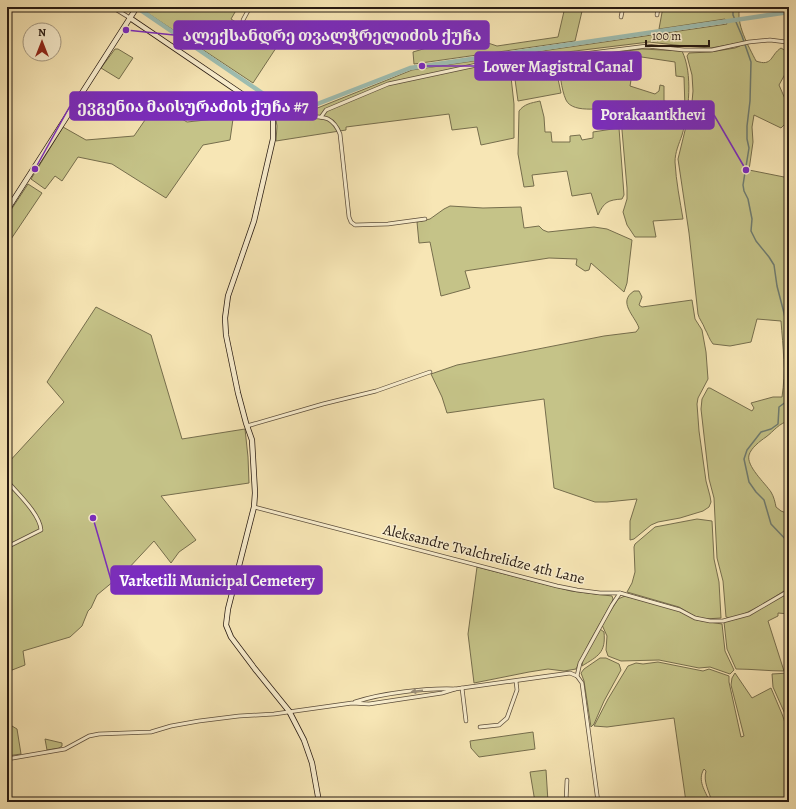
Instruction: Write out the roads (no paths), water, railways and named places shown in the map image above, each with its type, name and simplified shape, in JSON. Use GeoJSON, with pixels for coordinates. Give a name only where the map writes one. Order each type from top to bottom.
{"type":"FeatureCollection","features":[{"type":"Feature","properties":{"kind":"street"},"geometry":{"type":"LineString","coordinates":[[112,7],[132,15],[267,111],[273,117],[273,139],[254,222],[228,296],[224,318],[231,361],[247,426],[252,440],[255,493],[254,506],[228,609],[226,625],[231,637],[289,711],[308,751],[313,767],[319,802]]}},
{"type":"Feature","properties":{"kind":"street"},"geometry":{"type":"LineString","coordinates":[[7,210],[137,7]]}},
{"type":"Feature","properties":{"kind":"street"},"geometry":{"type":"LineString","coordinates":[[243,20],[250,7]]}},
{"type":"Feature","properties":{"kind":"street"},"geometry":{"type":"LineString","coordinates":[[621,17],[623,7]]}},
{"type":"Feature","properties":{"kind":"street"},"geometry":{"type":"LineString","coordinates":[[657,15],[658,7]]}},
{"type":"Feature","properties":{"kind":"street"},"geometry":{"type":"LineString","coordinates":[[322,117],[326,110],[388,84],[486,63],[535,60],[647,46],[684,50],[712,50],[749,42],[770,40],[786,42],[789,45]]}},
{"type":"Feature","properties":{"kind":"street"},"geometry":{"type":"LineString","coordinates":[[273,117],[322,117],[329,119],[337,127],[340,134],[348,209],[351,222],[355,225],[388,224],[425,218]]}},
{"type":"Feature","properties":{"kind":"street"},"geometry":{"type":"LineString","coordinates":[[247,426],[323,404],[376,391],[430,372]]}},
{"type":"Feature","properties":{"kind":"street"},"geometry":{"type":"LineString","coordinates":[[7,481],[41,523],[41,530],[7,547]]}},
{"type":"Feature","properties":{"kind":"street","name":"Aleksandre Tvalchrelidze 4th Lane"},"geometry":{"type":"LineString","coordinates":[[254,506],[557,586],[600,593],[620,593],[680,610],[702,620],[723,621],[749,614],[785,593]]}},
{"type":"Feature","properties":{"kind":"street"},"geometry":{"type":"LineString","coordinates":[[577,676],[580,663],[620,593]]}},
{"type":"Feature","properties":{"kind":"street"},"geometry":{"type":"LineString","coordinates":[[352,703],[369,704],[442,693],[462,688],[570,673],[577,676],[582,684],[598,802]]}},
{"type":"Feature","properties":{"kind":"street"},"geometry":{"type":"LineString","coordinates":[[480,727],[499,725],[507,718],[517,690],[516,681]]}},
{"type":"Feature","properties":{"kind":"street"},"geometry":{"type":"LineString","coordinates":[[7,759],[65,749],[89,736],[99,734],[150,732],[171,726],[199,721],[239,716],[274,714],[352,703],[368,698],[440,688],[456,689]]}},
{"type":"Feature","properties":{"kind":"street"},"geometry":{"type":"LineString","coordinates":[[462,688],[466,721]]}},
{"type":"Feature","properties":{"kind":"street"},"geometry":{"type":"LineString","coordinates":[[403,693],[404,699]]}},
{"type":"Feature","properties":{"kind":"street"},"geometry":{"type":"LineString","coordinates":[[566,802],[567,780]]}},
{"type":"Feature","properties":{"kind":"waterway"},"geometry":{"type":"LineString","coordinates":[[136,7],[284,108],[295,110],[307,108],[410,68],[789,12]]}},
{"type":"Feature","properties":{"kind":"waterway"},"geometry":{"type":"LineString","coordinates":[[735,7],[733,15],[751,62],[750,101],[747,126],[749,148],[743,185],[748,199],[752,219],[751,231],[756,241],[774,265],[777,286],[789,338]]}},
{"type":"Feature","properties":{"kind":"waterway"},"geometry":{"type":"LineString","coordinates":[[789,370],[787,383],[789,394]]}},
{"type":"Feature","properties":{"kind":"waterway"},"geometry":{"type":"LineString","coordinates":[[789,397],[787,401],[779,407],[778,424],[771,429],[761,432],[747,450],[744,459],[749,482],[764,500],[771,524],[789,543]]}},
{"type":"Feature","properties":{"kind":"place","name":"ალექსანდრე თვალჭრელიძის ქუჩა"},"geometry":{"type":"Point","coordinates":[126,30]}},
{"type":"Feature","properties":{"kind":"place","name":"Lower Magistral Canal"},"geometry":{"type":"Point","coordinates":[422,66]}},
{"type":"Feature","properties":{"kind":"place","name":"ევგენია მაისურაძის ქუჩა #7"},"geometry":{"type":"Point","coordinates":[35,169]}},
{"type":"Feature","properties":{"kind":"place","name":"Porakaantkhevi"},"geometry":{"type":"Point","coordinates":[746,170]}},
{"type":"Feature","properties":{"kind":"place","name":"Varketili Municipal Cemetery"},"geometry":{"type":"Point","coordinates":[93,518]}}]}
